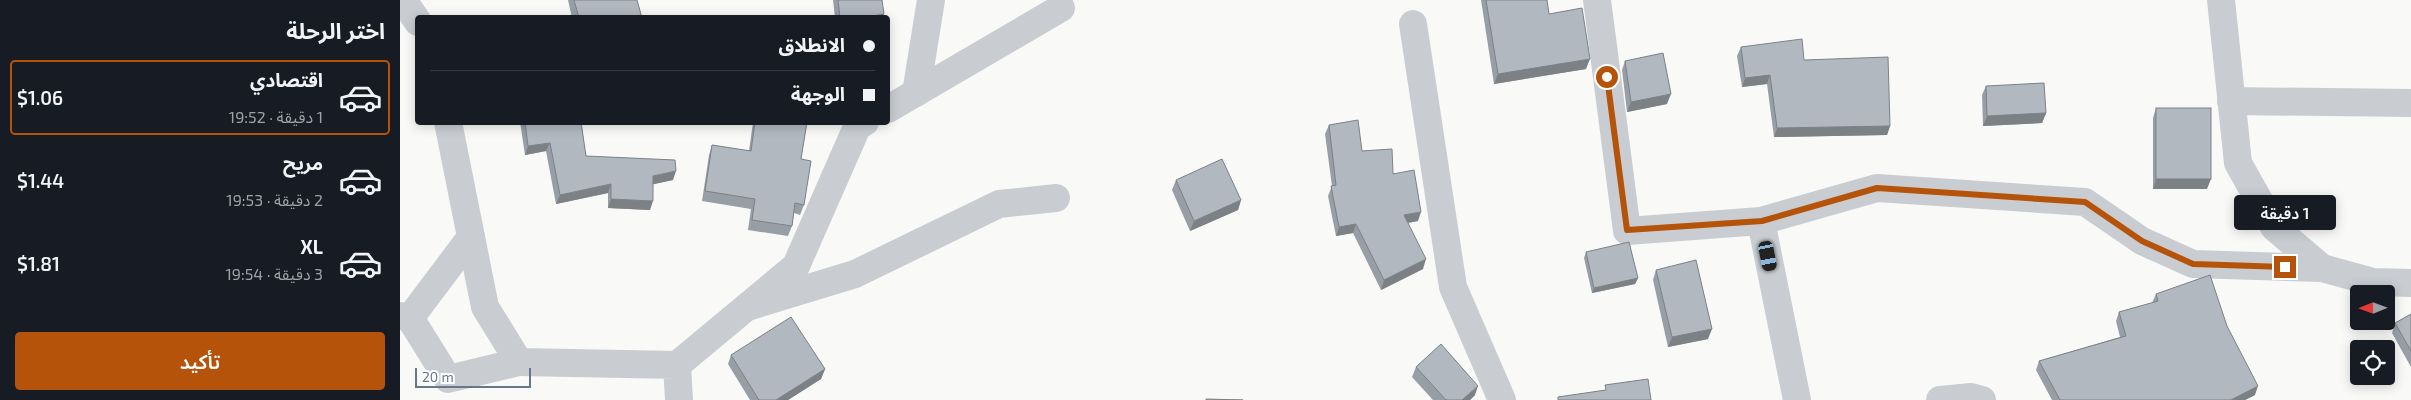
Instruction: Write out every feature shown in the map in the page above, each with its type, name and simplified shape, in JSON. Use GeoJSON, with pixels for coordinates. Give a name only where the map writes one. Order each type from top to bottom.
{"type":"FeatureCollection","features":[{"type":"Feature","properties":{"kind":"street"},"geometry":{"type":"LineString","coordinates":[[403,0],[415,18]]}},
{"type":"Feature","properties":{"kind":"street"},"geometry":{"type":"LineString","coordinates":[[916,93],[931,0]]}},
{"type":"Feature","properties":{"kind":"street"},"geometry":{"type":"LineString","coordinates":[[1597,0],[1627,230],[1762,221],[1877,188],[2085,202],[2142,241],[2193,264],[2322,268],[2373,282],[2411,283]]}},
{"type":"Feature","properties":{"kind":"street"},"geometry":{"type":"LineString","coordinates":[[2221,0],[2238,163],[2274,227],[2322,268]]}},
{"type":"Feature","properties":{"kind":"street"},"geometry":{"type":"LineString","coordinates":[[890,108],[1061,8]]}},
{"type":"Feature","properties":{"kind":"street"},"geometry":{"type":"LineString","coordinates":[[1413,24],[1453,287],[1502,400]]}},
{"type":"Feature","properties":{"kind":"street"},"geometry":{"type":"LineString","coordinates":[[2231,100],[2411,103]]}},
{"type":"Feature","properties":{"kind":"street"},"geometry":{"type":"LineString","coordinates":[[449,125],[485,307],[519,362]]}},
{"type":"Feature","properties":{"kind":"street"},"geometry":{"type":"LineString","coordinates":[[470,237],[405,317],[448,379],[519,362],[677,365],[796,266],[857,127],[860,125]]}},
{"type":"Feature","properties":{"kind":"street"},"geometry":{"type":"LineString","coordinates":[[747,307],[855,274],[999,204],[1056,198]]}},
{"type":"Feature","properties":{"kind":"street"},"geometry":{"type":"LineString","coordinates":[[1762,221],[1796,400]]}},
{"type":"Feature","properties":{"kind":"street"},"geometry":{"type":"LineString","coordinates":[[677,365],[679,400]]}},
{"type":"Feature","properties":{"kind":"street"},"geometry":{"type":"LineString","coordinates":[[1940,400],[1970,398],[1982,400]]}},
{"type":"Feature","properties":{"kind":"building"},"geometry":{"type":"Polygon","coordinates":[[[574,0],[637,0],[641,15],[578,15],[574,0]]]}},
{"type":"Feature","properties":{"kind":"building"},"geometry":{"type":"Polygon","coordinates":[[[838,0],[882,0],[884,14],[840,15],[838,0]]]}},
{"type":"Feature","properties":{"kind":"building"},"geometry":{"type":"Polygon","coordinates":[[[1486,0],[1547,0],[1549,14],[1582,8],[1590,59],[1498,74],[1486,0]]]}},
{"type":"Feature","properties":{"kind":"building"},"geometry":{"type":"Polygon","coordinates":[[[1802,39],[1804,60],[1888,57],[1890,126],[1777,128],[1770,75],[1745,78],[1741,47],[1802,39]]]}},
{"type":"Feature","properties":{"kind":"building"},"geometry":{"type":"Polygon","coordinates":[[[1663,53],[1671,94],[1631,102],[1625,61],[1663,53]]]}},
{"type":"Feature","properties":{"kind":"building"},"geometry":{"type":"Polygon","coordinates":[[[2044,83],[2046,113],[1987,116],[1986,86],[2044,83]]]}},
{"type":"Feature","properties":{"kind":"building"},"geometry":{"type":"Polygon","coordinates":[[[2156,108],[2211,108],[2211,179],[2156,179],[2156,108]]]}},
{"type":"Feature","properties":{"kind":"building"},"geometry":{"type":"Polygon","coordinates":[[[1358,120],[1362,151],[1392,149],[1393,174],[1414,170],[1421,212],[1404,215],[1426,259],[1384,280],[1356,224],[1339,227],[1331,186],[1336,185],[1329,125],[1358,120]]]}},
{"type":"Feature","properties":{"kind":"building"},"geometry":{"type":"Polygon","coordinates":[[[525,125],[581,125],[586,156],[675,160],[676,171],[653,176],[653,201],[611,199],[611,184],[560,195],[550,143],[528,146],[525,125]]]}},
{"type":"Feature","properties":{"kind":"building"},"geometry":{"type":"Polygon","coordinates":[[[755,125],[807,125],[801,159],[811,161],[804,205],[795,203],[792,226],[752,220],[755,199],[705,191],[712,145],[751,151],[755,125]]]}},
{"type":"Feature","properties":{"kind":"building"},"geometry":{"type":"Polygon","coordinates":[[[1222,159],[1241,200],[1194,221],[1176,180],[1222,159]]]}},
{"type":"Feature","properties":{"kind":"building"},"geometry":{"type":"Polygon","coordinates":[[[1629,242],[1638,278],[1594,288],[1586,252],[1629,242]]]}},
{"type":"Feature","properties":{"kind":"building"},"geometry":{"type":"Polygon","coordinates":[[[1696,260],[1712,329],[1672,337],[1656,270],[1696,260]]]}},
{"type":"Feature","properties":{"kind":"building"},"geometry":{"type":"Polygon","coordinates":[[[2210,275],[2227,326],[2258,386],[2231,400],[2060,400],[2039,361],[2126,336],[2119,312],[2158,301],[2156,294],[2210,275]]]}},
{"type":"Feature","properties":{"kind":"building"},"geometry":{"type":"Polygon","coordinates":[[[2411,314],[2411,351],[2395,323],[2411,314]]]}},
{"type":"Feature","properties":{"kind":"building"},"geometry":{"type":"Polygon","coordinates":[[[791,317],[825,369],[776,400],[759,400],[731,355],[791,317]]]}},
{"type":"Feature","properties":{"kind":"building"},"geometry":{"type":"Polygon","coordinates":[[[1441,344],[1478,386],[1462,400],[1446,400],[1416,367],[1441,344]]]}},
{"type":"Feature","properties":{"kind":"building"},"geometry":{"type":"Polygon","coordinates":[[[1648,379],[1651,400],[1558,400],[1558,397],[1606,390],[1605,385],[1648,379]]]}},
{"type":"Feature","properties":{"kind":"building"},"geometry":{"type":"Polygon","coordinates":[[[1206,399],[1243,400],[1206,400],[1206,399]]]}},
{"type":"Feature","properties":{"kind":"route"},"geometry":{"type":"LineString","coordinates":[[1607,77],[1627,230],[1762,221],[1877,188],[2085,202],[2142,241],[2193,264],[2285,267]]}}]}
